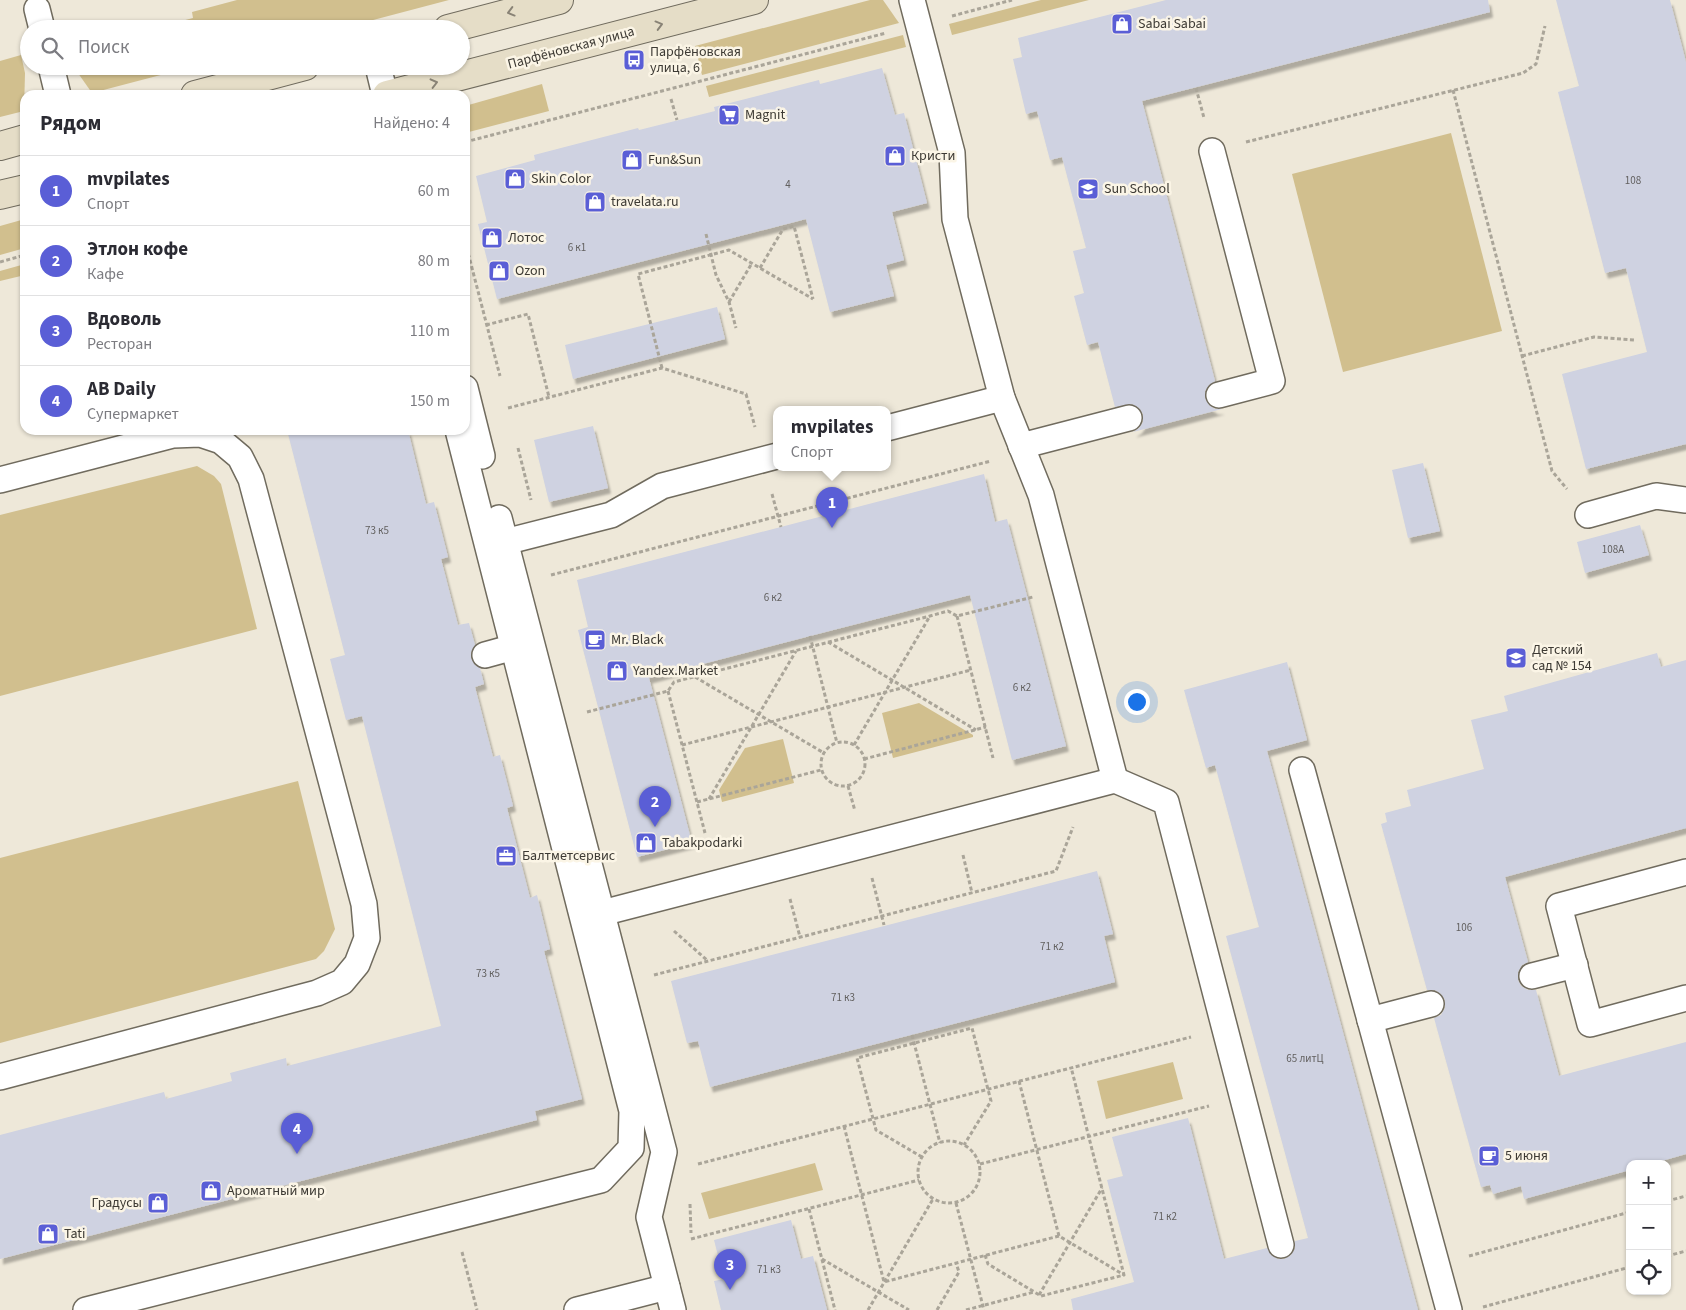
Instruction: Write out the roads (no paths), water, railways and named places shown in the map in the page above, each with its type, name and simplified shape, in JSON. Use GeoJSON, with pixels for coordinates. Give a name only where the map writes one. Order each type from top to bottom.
{"type":"FeatureCollection","features":[{"type":"Feature","properties":{"kind":"street"},"geometry":{"type":"LineString","coordinates":[[470,23],[558,0]]}},
{"type":"Feature","properties":{"kind":"street","name":"Парфёновская улица"},"geometry":{"type":"LineString","coordinates":[[470,73],[754,0]]}},
{"type":"Feature","properties":{"kind":"street"},"geometry":{"type":"LineString","coordinates":[[214,90],[271,75]]}},
{"type":"Feature","properties":{"kind":"street","name":"Парфёновская улица"},"geometry":{"type":"LineString","coordinates":[[405,90],[463,75]]}},
{"type":"Feature","properties":{"kind":"street"},"geometry":{"type":"LineString","coordinates":[[0,146],[20,140]]}},
{"type":"Feature","properties":{"kind":"street"},"geometry":{"type":"LineString","coordinates":[[0,195],[20,190]]}},
{"type":"Feature","properties":{"kind":"lane"},"geometry":{"type":"LineString","coordinates":[[912,0],[952,153],[955,219],[1002,398],[1041,495],[1115,780]]}},
{"type":"Feature","properties":{"kind":"lane"},"geometry":{"type":"LineString","coordinates":[[53,75],[57,90]]}},
{"type":"Feature","properties":{"kind":"lane"},"geometry":{"type":"LineString","coordinates":[[380,75],[385,90]]}},
{"type":"Feature","properties":{"kind":"lane"},"geometry":{"type":"LineString","coordinates":[[1212,151],[1272,381],[1218,395]]}},
{"type":"Feature","properties":{"kind":"lane"},"geometry":{"type":"LineString","coordinates":[[891,427],[1002,398]]}},
{"type":"Feature","properties":{"kind":"lane"},"geometry":{"type":"LineString","coordinates":[[470,407],[664,1152],[649,1217],[670,1299],[577,1310]]}},
{"type":"Feature","properties":{"kind":"lane"},"geometry":{"type":"LineString","coordinates":[[1021,446],[1129,418]]}},
{"type":"Feature","properties":{"kind":"lane"},"geometry":{"type":"LineString","coordinates":[[0,480],[173,435]]}},
{"type":"Feature","properties":{"kind":"lane"},"geometry":{"type":"LineString","coordinates":[[0,1077],[317,993],[342,982],[357,964],[367,938],[364,904],[251,479],[240,457],[220,441],[203,435]]}},
{"type":"Feature","properties":{"kind":"lane"},"geometry":{"type":"LineString","coordinates":[[86,1310],[125,1305],[454,1217],[602,1180],[631,1148],[632,1111],[459,435]]}},
{"type":"Feature","properties":{"kind":"lane"},"geometry":{"type":"LineString","coordinates":[[505,542],[610,514],[662,486],[773,457]]}},
{"type":"Feature","properties":{"kind":"lane"},"geometry":{"type":"LineString","coordinates":[[1588,515],[1656,496],[1686,500]]}},
{"type":"Feature","properties":{"kind":"lane"},"geometry":{"type":"LineString","coordinates":[[485,655],[514,647]]}},
{"type":"Feature","properties":{"kind":"lane"},"geometry":{"type":"LineString","coordinates":[[1302,770],[1449,1310]]}},
{"type":"Feature","properties":{"kind":"lane"},"geometry":{"type":"LineString","coordinates":[[602,914],[1115,780],[1166,802],[1280,1245]]}},
{"type":"Feature","properties":{"kind":"lane"},"geometry":{"type":"LineString","coordinates":[[1686,872],[1559,906],[1590,1024],[1686,998]]}},
{"type":"Feature","properties":{"kind":"lane"},"geometry":{"type":"LineString","coordinates":[[1532,976],[1575,965]]}},
{"type":"Feature","properties":{"kind":"lane"},"geometry":{"type":"LineString","coordinates":[[1370,1020],[1431,1004]]}},
{"type":"Feature","properties":{"kind":"place","name":"Sabai Sabai"},"geometry":{"type":"Point","coordinates":[1122,24]}},
{"type":"Feature","properties":{"kind":"place","name":"Парфёновская улица, 6"},"geometry":{"type":"Point","coordinates":[634,60]}},
{"type":"Feature","properties":{"kind":"place","name":"Magnit"},"geometry":{"type":"Point","coordinates":[729,115]}},
{"type":"Feature","properties":{"kind":"place","name":"Кристи"},"geometry":{"type":"Point","coordinates":[895,156]}},
{"type":"Feature","properties":{"kind":"place","name":"Fun&Sun"},"geometry":{"type":"Point","coordinates":[632,160]}},
{"type":"Feature","properties":{"kind":"place","name":"Skin Color"},"geometry":{"type":"Point","coordinates":[515,179]}},
{"type":"Feature","properties":{"kind":"place","name":"Sun School"},"geometry":{"type":"Point","coordinates":[1088,189]}},
{"type":"Feature","properties":{"kind":"place","name":"travelata.ru"},"geometry":{"type":"Point","coordinates":[595,202]}},
{"type":"Feature","properties":{"kind":"place","name":"Лотос"},"geometry":{"type":"Point","coordinates":[492,238]}},
{"type":"Feature","properties":{"kind":"place","name":"Ozon"},"geometry":{"type":"Point","coordinates":[499,271]}},
{"type":"Feature","properties":{"kind":"place","name":"mvpilates"},"geometry":{"type":"Point","coordinates":[832,528]}},
{"type":"Feature","properties":{"kind":"place","name":"Mr. Black"},"geometry":{"type":"Point","coordinates":[595,640]}},
{"type":"Feature","properties":{"kind":"place","name":"Детский сад № 154"},"geometry":{"type":"Point","coordinates":[1516,658]}},
{"type":"Feature","properties":{"kind":"place","name":"Yandex.Market"},"geometry":{"type":"Point","coordinates":[617,671]}},
{"type":"Feature","properties":{"kind":"place","name":"Этлон кофе"},"geometry":{"type":"Point","coordinates":[655,827]}},
{"type":"Feature","properties":{"kind":"place","name":"Tabakpodarki"},"geometry":{"type":"Point","coordinates":[646,843]}},
{"type":"Feature","properties":{"kind":"place","name":"Балтметсервис"},"geometry":{"type":"Point","coordinates":[506,856]}},
{"type":"Feature","properties":{"kind":"place","name":"АВ Daily"},"geometry":{"type":"Point","coordinates":[297,1154]}},
{"type":"Feature","properties":{"kind":"place","name":"5 июня"},"geometry":{"type":"Point","coordinates":[1489,1156]}},
{"type":"Feature","properties":{"kind":"place","name":"Ароматный мир"},"geometry":{"type":"Point","coordinates":[211,1191]}},
{"type":"Feature","properties":{"kind":"place","name":"Градусы"},"geometry":{"type":"Point","coordinates":[158,1203]}},
{"type":"Feature","properties":{"kind":"place","name":"Tati"},"geometry":{"type":"Point","coordinates":[48,1234]}},
{"type":"Feature","properties":{"kind":"place","name":"Вдоволь"},"geometry":{"type":"Point","coordinates":[730,1290]}}]}
